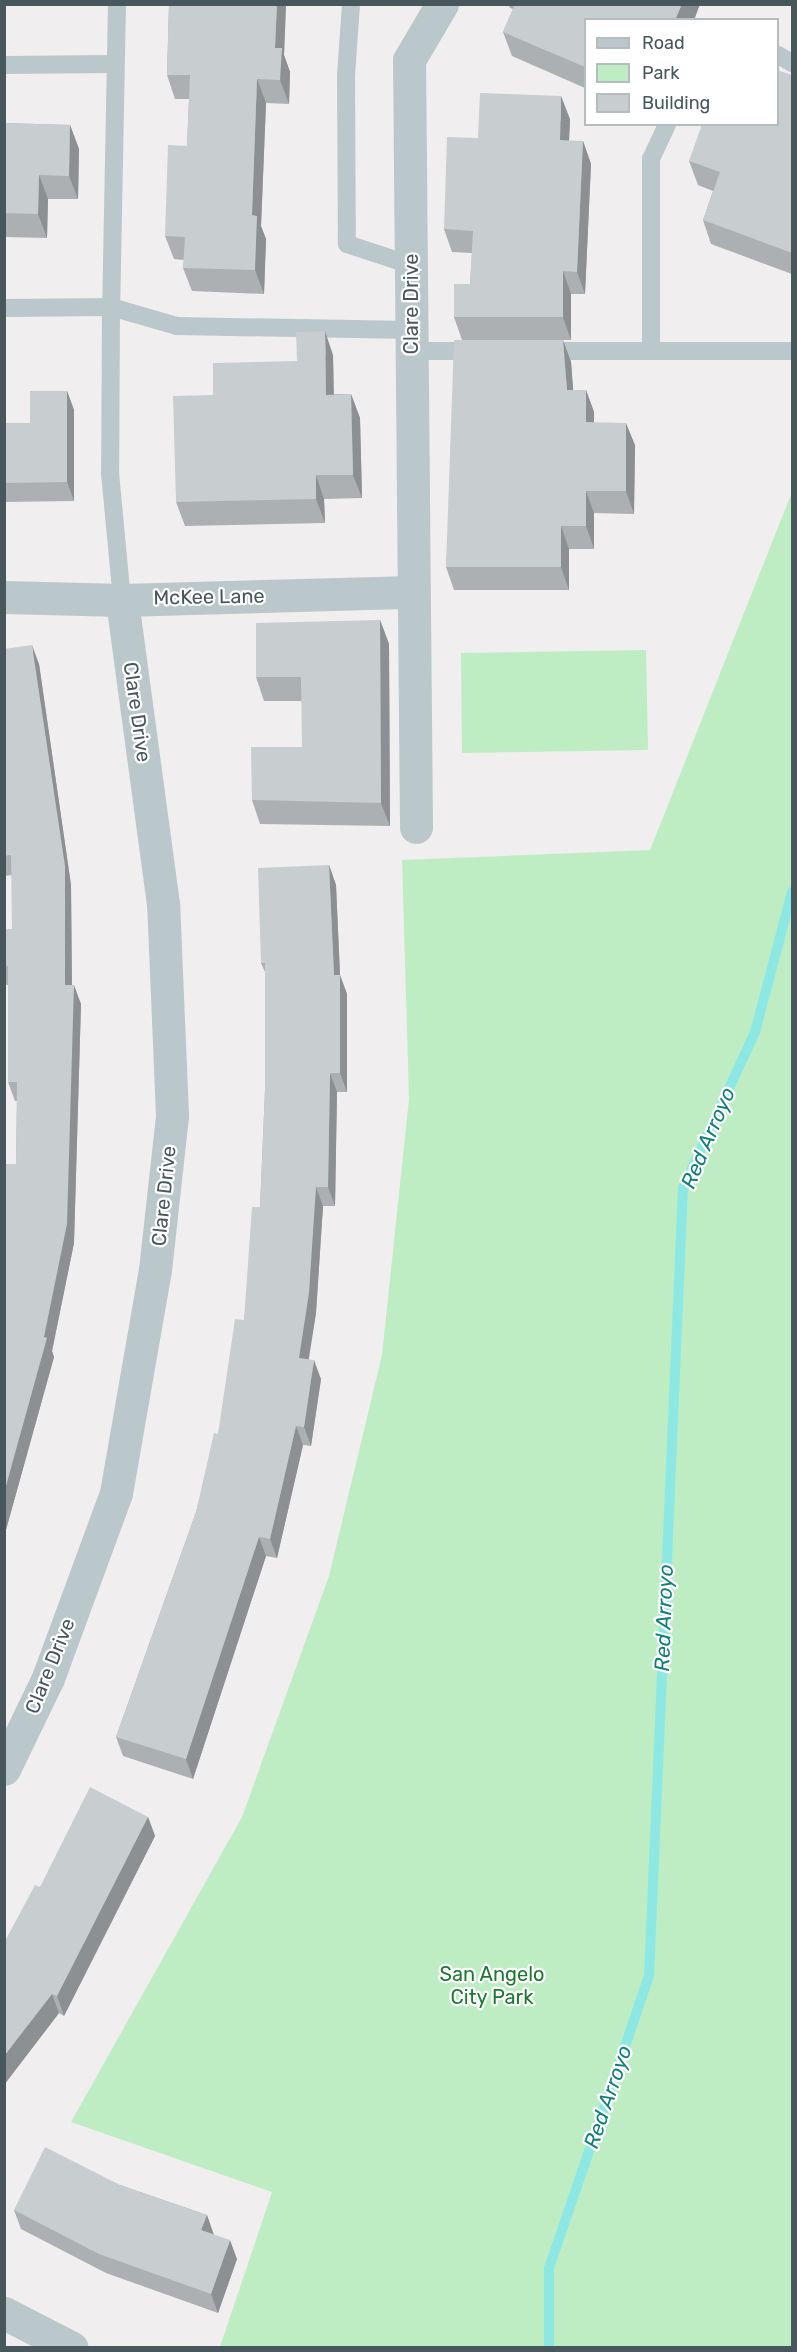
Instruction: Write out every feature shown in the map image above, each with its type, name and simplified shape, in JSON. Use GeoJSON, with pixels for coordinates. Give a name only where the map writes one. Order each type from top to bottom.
{"type":"FeatureCollection","features":[{"type":"Feature","properties":{"kind":"street","name":"Clare Drive"},"geometry":{"type":"LineString","coordinates":[[416,827],[409,60],[442,4]]}},
{"type":"Feature","properties":{"kind":"street","name":"McKee Lane"},"geometry":{"type":"LineString","coordinates":[[4,597],[122,600],[413,592]]}},
{"type":"Feature","properties":{"kind":"street","name":"Clare Drive"},"geometry":{"type":"LineString","coordinates":[[4,1769],[48,1678],[116,1493],[156,1270],[171,1127],[163,904],[122,600]]}},
{"type":"Feature","properties":{"kind":"street"},"geometry":{"type":"LineString","coordinates":[[5,2314],[72,2348]]}},
{"type":"Feature","properties":{"kind":"lane"},"geometry":{"type":"LineString","coordinates":[[117,4],[114,64],[110,473],[122,600]]}},
{"type":"Feature","properties":{"kind":"lane"},"geometry":{"type":"LineString","coordinates":[[351,4],[346,75],[347,244],[411,265]]}},
{"type":"Feature","properties":{"kind":"lane"},"geometry":{"type":"LineString","coordinates":[[4,65],[114,64]]}},
{"type":"Feature","properties":{"kind":"lane"},"geometry":{"type":"LineString","coordinates":[[651,351],[651,159],[666,126]]}},
{"type":"Feature","properties":{"kind":"lane"},"geometry":{"type":"LineString","coordinates":[[4,308],[111,307],[177,326],[411,340],[495,351]]}},
{"type":"Feature","properties":{"kind":"lane"},"geometry":{"type":"LineString","coordinates":[[531,351],[792,351]]}},
{"type":"Feature","properties":{"kind":"green space","name":"San Angelo City Park"},"geometry":{"type":"Polygon","coordinates":[[[792,492],[792,2347],[220,2347],[272,2192],[71,2122],[242,1817],[329,1576],[382,1355],[409,1099],[402,860],[650,850],[792,492]]]}},
{"type":"Feature","properties":{"kind":"green space"},"geometry":{"type":"Polygon","coordinates":[[[646,650],[648,750],[462,753],[461,653],[646,650]]]}},
{"type":"Feature","properties":{"kind":"building"},"geometry":{"type":"Polygon","coordinates":[[[169,4],[277,4],[275,48],[282,48],[280,80],[257,79],[252,215],[257,216],[255,270],[183,268],[185,237],[165,236],[168,145],[187,146],[190,75],[167,75],[169,4]]]}},
{"type":"Feature","properties":{"kind":"building"},"geometry":{"type":"Polygon","coordinates":[[[515,4],[682,4],[676,18],[584,18],[584,67],[503,32],[515,4]]]}},
{"type":"Feature","properties":{"kind":"building"},"geometry":{"type":"Polygon","coordinates":[[[779,71],[792,75],[792,253],[703,220],[720,172],[689,161],[701,126],[779,126],[779,71]]]}},
{"type":"Feature","properties":{"kind":"building"},"geometry":{"type":"Polygon","coordinates":[[[480,93],[561,96],[560,140],[583,141],[577,272],[563,271],[563,317],[454,317],[454,284],[470,284],[473,231],[444,229],[447,137],[478,138],[480,93]]]}},
{"type":"Feature","properties":{"kind":"building"},"geometry":{"type":"Polygon","coordinates":[[[4,123],[70,125],[69,176],[39,175],[38,214],[4,213],[4,123]]]}},
{"type":"Feature","properties":{"kind":"building"},"geometry":{"type":"Polygon","coordinates":[[[325,331],[326,395],[351,394],[353,475],[316,475],[316,499],[176,502],[173,396],[213,395],[213,363],[297,361],[296,332],[325,331]]]}},
{"type":"Feature","properties":{"kind":"building"},"geometry":{"type":"Polygon","coordinates":[[[454,340],[563,340],[567,390],[586,390],[586,422],[626,423],[626,491],[586,491],[586,526],[561,526],[561,567],[446,567],[454,340]]]}},
{"type":"Feature","properties":{"kind":"building"},"geometry":{"type":"Polygon","coordinates":[[[30,391],[67,391],[67,482],[4,483],[4,423],[30,423],[30,391]]]}},
{"type":"Feature","properties":{"kind":"building"},"geometry":{"type":"Polygon","coordinates":[[[380,620],[381,803],[252,800],[251,747],[302,747],[301,677],[256,677],[256,623],[380,620]]]}},
{"type":"Feature","properties":{"kind":"building"},"geometry":{"type":"Polygon","coordinates":[[[32,645],[65,866],[65,985],[74,985],[67,1224],[44,1337],[47,1338],[4,1493],[4,1207],[6,1199],[4,1199],[4,1164],[16,1164],[17,1082],[8,1082],[8,966],[4,966],[4,930],[12,929],[11,855],[4,856],[4,649],[32,645]]]}},
{"type":"Feature","properties":{"kind":"building"},"geometry":{"type":"Polygon","coordinates":[[[329,865],[334,975],[340,975],[340,1073],[330,1073],[328,1187],[316,1187],[309,1293],[299,1358],[314,1360],[304,1427],[296,1426],[270,1539],[259,1537],[186,1759],[116,1737],[196,1512],[214,1433],[218,1434],[235,1319],[244,1320],[252,1207],[260,1207],[265,1090],[265,963],[261,963],[258,868],[329,865]]]}},
{"type":"Feature","properties":{"kind":"building"},"geometry":{"type":"Polygon","coordinates":[[[90,1787],[148,1817],[57,1996],[52,1994],[4,2056],[4,1943],[35,1885],[40,1887],[90,1787]]]}},
{"type":"Feature","properties":{"kind":"building"},"geometry":{"type":"Polygon","coordinates":[[[45,2147],[120,2185],[207,2215],[201,2230],[230,2240],[211,2294],[99,2254],[14,2210],[45,2147]]]}},
{"type":"Feature","properties":{"kind":"waterway","name":"Red Arroyo"},"geometry":{"type":"LineString","coordinates":[[549,2348],[549,2268],[649,1976],[683,1188],[755,1032],[792,892]]}}]}
